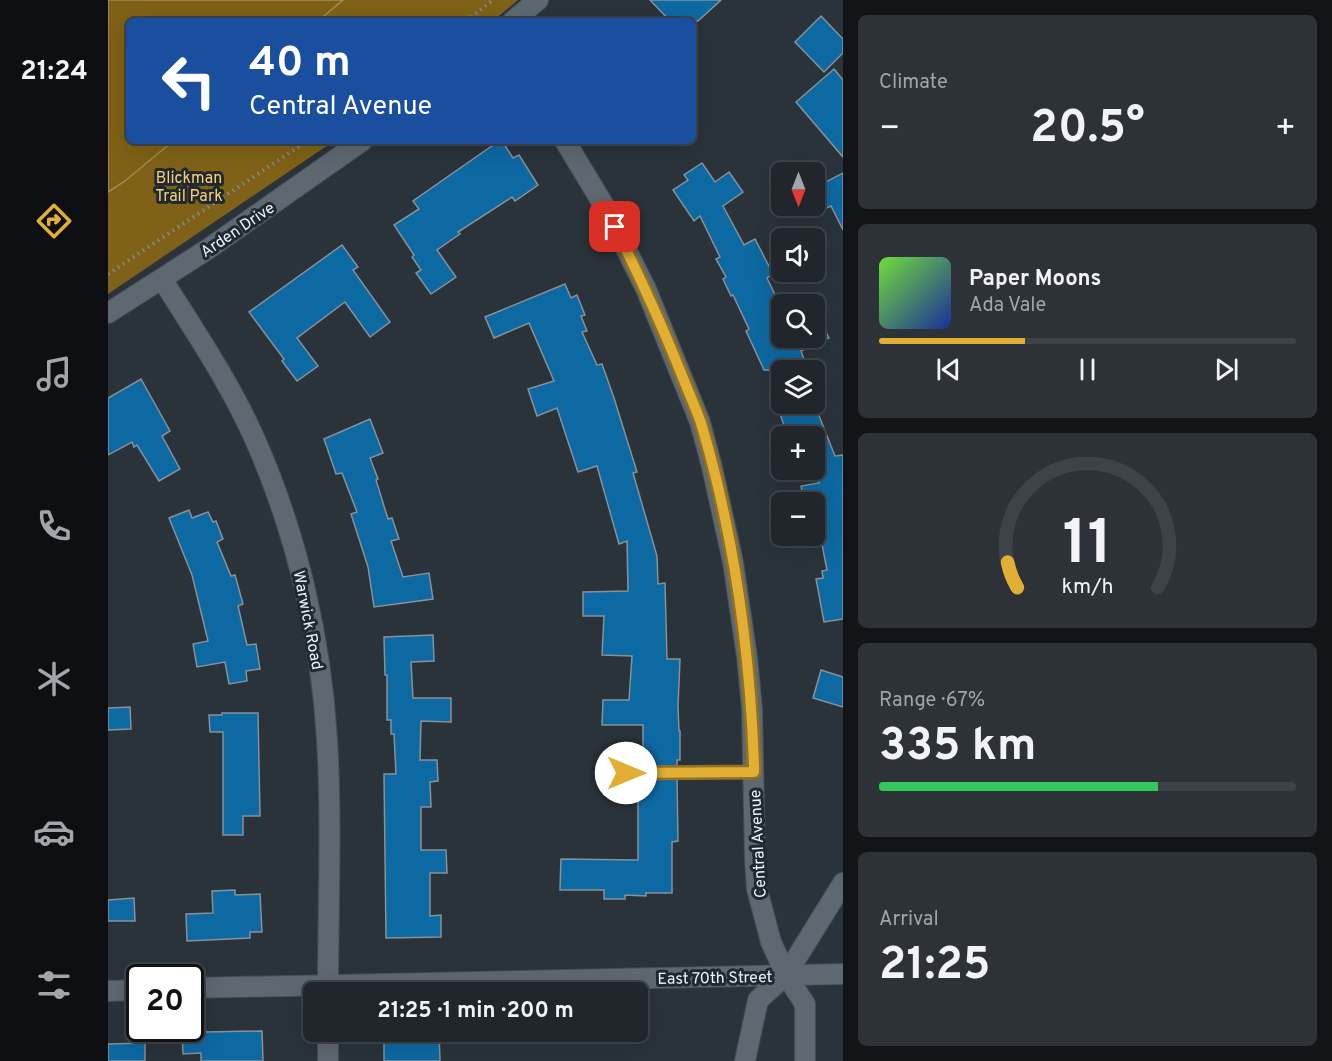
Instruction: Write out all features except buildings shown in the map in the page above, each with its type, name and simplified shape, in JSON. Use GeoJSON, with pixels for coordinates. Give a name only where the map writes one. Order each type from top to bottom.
{"type":"FeatureCollection","features":[{"type":"Feature","properties":{"kind":"street"},"geometry":{"type":"LineString","coordinates":[[517,18],[538,0]]}},
{"type":"Feature","properties":{"kind":"street","name":"Arden Drive"},"geometry":{"type":"LineString","coordinates":[[108,313],[288,194],[358,144]]}},
{"type":"Feature","properties":{"kind":"street","name":"Central Avenue"},"geometry":{"type":"LineString","coordinates":[[567,144],[606,210],[646,289],[700,422],[723,515],[741,608],[752,709],[754,859],[757,889],[771,942],[786,975],[805,1004],[805,1061]]}},
{"type":"Feature","properties":{"kind":"street","name":"Warwick Road"},"geometry":{"type":"LineString","coordinates":[[162,279],[229,386],[257,444],[287,526],[302,579],[317,652],[327,738],[328,982]]}},
{"type":"Feature","properties":{"kind":"street"},"geometry":{"type":"LineString","coordinates":[[745,1061],[758,1000],[786,975],[843,883]]}},
{"type":"Feature","properties":{"kind":"street","name":"East 70th Street"},"geometry":{"type":"LineString","coordinates":[[557,982],[843,974]]}},
{"type":"Feature","properties":{"kind":"street","name":"East 70th Street"},"geometry":{"type":"LineString","coordinates":[[204,988],[303,989]]}},
{"type":"Feature","properties":{"kind":"street"},"geometry":{"type":"LineString","coordinates":[[108,991],[126,990]]}},
{"type":"Feature","properties":{"kind":"street"},"geometry":{"type":"LineString","coordinates":[[328,1042],[328,1061]]}},
{"type":"Feature","properties":{"kind":"lane"},"geometry":{"type":"LineString","coordinates":[[626,773],[754,772]]}},
{"type":"Feature","properties":{"kind":"path"},"geometry":{"type":"LineString","coordinates":[[470,18],[493,0]]}},
{"type":"Feature","properties":{"kind":"path"},"geometry":{"type":"LineString","coordinates":[[108,274],[303,144]]}},
{"type":"Feature","properties":{"kind":"green space"},"geometry":{"type":"Polygon","coordinates":[[[343,0],[518,0],[497,18],[322,18],[343,0]]]}},
{"type":"Feature","properties":{"kind":"green space","name":"Blickman Trail Park"},"geometry":{"type":"Polygon","coordinates":[[[169,144],[330,144],[108,294],[108,192],[125,181],[169,144]]]}},
{"type":"Feature","properties":{"kind":"shaded area"},"geometry":{"type":"Polygon","coordinates":[[[108,0],[343,0],[322,18],[126,18],[126,144],[169,144],[125,181],[108,192],[108,0]]]}},
{"type":"Feature","properties":{"kind":"route"},"geometry":{"type":"LineString","coordinates":[[615,227],[666,334],[700,422],[712,468],[730,546],[741,608],[752,709],[754,765],[754,772],[626,773]]}}]}
